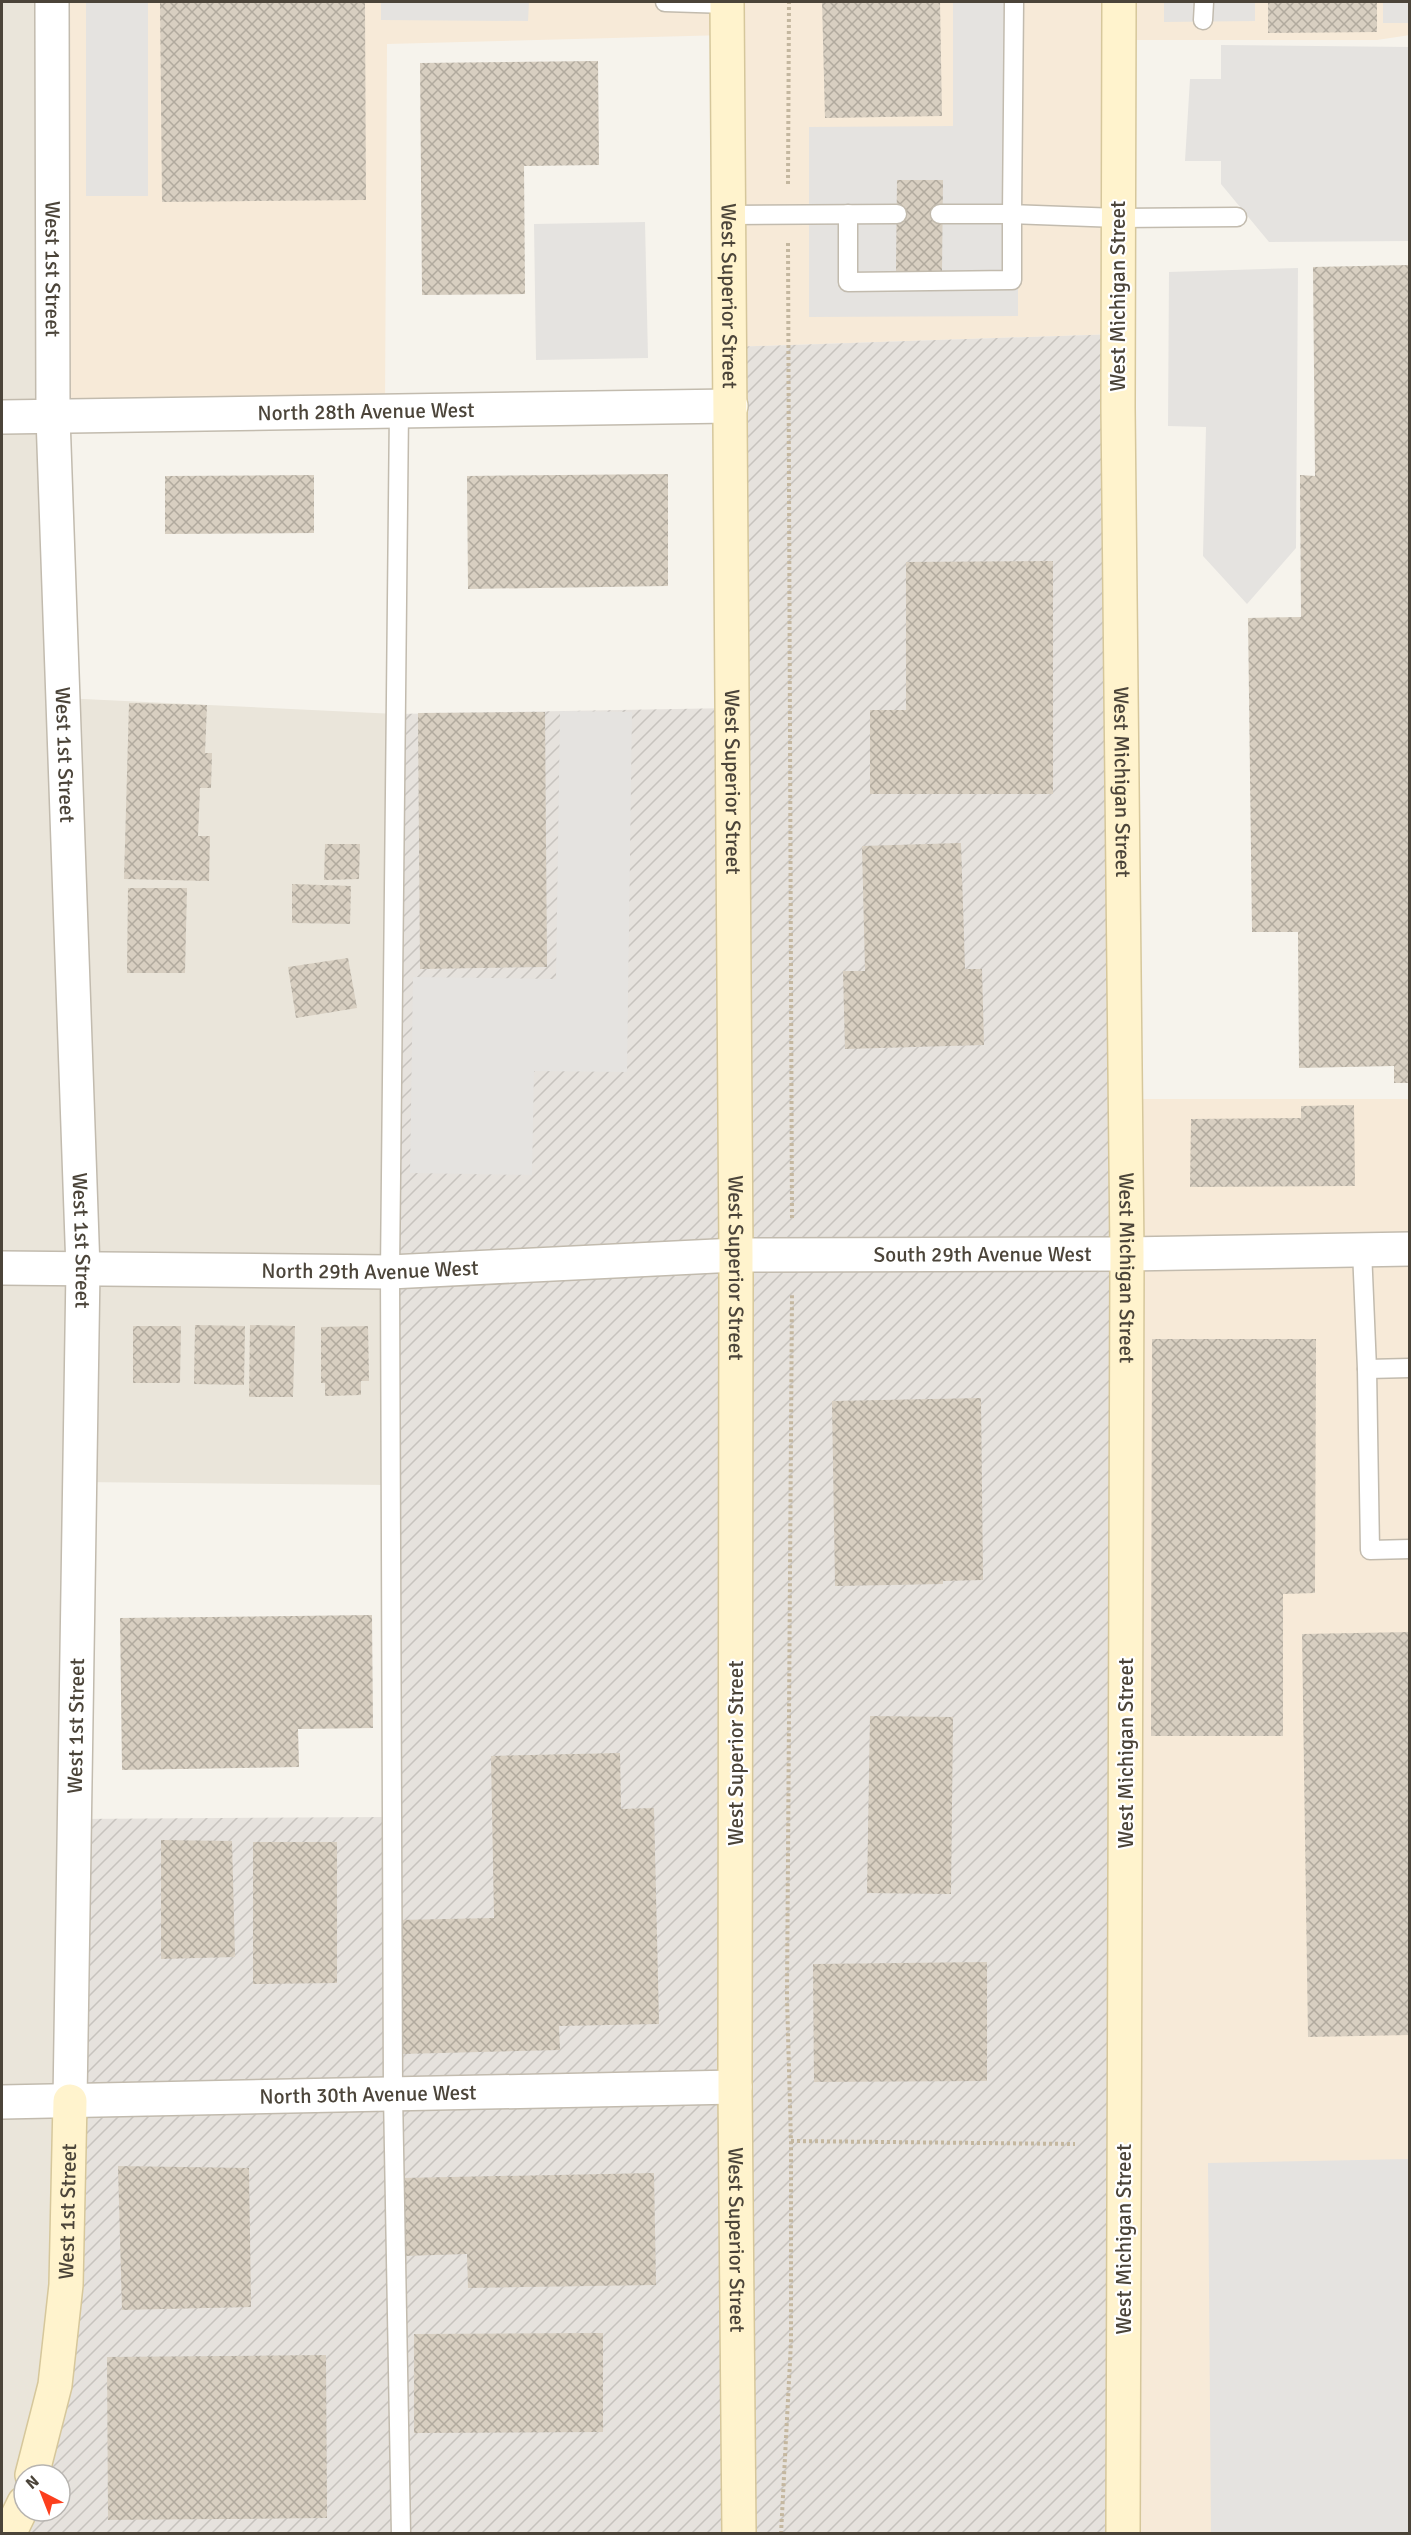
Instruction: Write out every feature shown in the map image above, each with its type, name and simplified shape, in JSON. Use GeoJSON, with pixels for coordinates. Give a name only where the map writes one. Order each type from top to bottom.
{"type":"FeatureCollection","features":[{"type":"Feature","properties":{"kind":"street","name":"West 1st Street"},"geometry":{"type":"LineString","coordinates":[[35,2463],[55,2385],[66,2285],[83,1269],[53,417],[52,2]]}},
{"type":"Feature","properties":{"kind":"street","name":"West Michigan Street"},"geometry":{"type":"LineString","coordinates":[[1119,2],[1118,218],[1127,1254],[1123,2534]]}},
{"type":"Feature","properties":{"kind":"street","name":"West Superior Street"},"geometry":{"type":"LineString","coordinates":[[727,3],[736,1255],[735,2087],[738,2534]]}},
{"type":"Feature","properties":{"kind":"street","name":"North 28th Avenue West"},"geometry":{"type":"LineString","coordinates":[[2,417],[399,409],[731,406]]}},
{"type":"Feature","properties":{"kind":"street","name":"South 29th Avenue West"},"geometry":{"type":"LineString","coordinates":[[736,1255],[1127,1254],[1410,1249]]}},
{"type":"Feature","properties":{"kind":"street","name":"North 29th Avenue West"},"geometry":{"type":"LineString","coordinates":[[2,1268],[390,1272],[736,1255]]}},
{"type":"Feature","properties":{"kind":"street","name":"North 30th Avenue West"},"geometry":{"type":"LineString","coordinates":[[2,2102],[735,2087]]}},
{"type":"Feature","properties":{"kind":"lane"},"geometry":{"type":"LineString","coordinates":[[665,2],[727,3]]}},
{"type":"Feature","properties":{"kind":"lane"},"geometry":{"type":"LineString","coordinates":[[848,214],[848,282],[1012,280],[1014,2]]}},
{"type":"Feature","properties":{"kind":"lane"},"geometry":{"type":"LineString","coordinates":[[1203,20],[1204,2]]}},
{"type":"Feature","properties":{"kind":"lane"},"geometry":{"type":"LineString","coordinates":[[730,214],[897,214]]}},
{"type":"Feature","properties":{"kind":"lane"},"geometry":{"type":"LineString","coordinates":[[940,214],[1118,218],[1237,217]]}},
{"type":"Feature","properties":{"kind":"lane"},"geometry":{"type":"LineString","coordinates":[[399,409],[390,1272],[393,2094],[401,2534]]}},
{"type":"Feature","properties":{"kind":"lane"},"geometry":{"type":"LineString","coordinates":[[1362,1251],[1367,1369],[1370,1550],[1410,1549]]}},
{"type":"Feature","properties":{"kind":"lane"},"geometry":{"type":"LineString","coordinates":[[1367,1369],[1410,1368]]}},
{"type":"Feature","properties":{"kind":"path"},"geometry":{"type":"LineString","coordinates":[[791,2141],[1075,2144]]}},
{"type":"Feature","properties":{"kind":"shaded area"},"geometry":{"type":"Polygon","coordinates":[[[2,2],[52,2],[62,698],[396,714],[391,1485],[79,1482],[68,2156],[29,2463],[12,2463],[12,2508],[2,2509],[2,2]]]}},
{"type":"Feature","properties":{"kind":"shaded area"},"geometry":{"type":"Polygon","coordinates":[[[52,2],[1409,2],[1410,35],[1377,40],[1119,40],[1118,334],[730,347],[727,35],[387,44],[385,409],[53,417],[52,2]]]}},
{"type":"Feature","properties":{"kind":"shaded area"},"geometry":{"type":"Polygon","coordinates":[[[86,2],[148,2],[148,196],[86,196],[86,2]]]}},
{"type":"Feature","properties":{"kind":"shaded area"},"geometry":{"type":"Polygon","coordinates":[[[381,2],[529,2],[528,21],[381,20],[381,2]]]}},
{"type":"Feature","properties":{"kind":"shaded area"},"geometry":{"type":"Polygon","coordinates":[[[953,2],[1018,2],[1018,316],[809,317],[809,127],[953,126],[953,2]]]}},
{"type":"Feature","properties":{"kind":"shaded area"},"geometry":{"type":"Polygon","coordinates":[[[1164,2],[1255,2],[1255,21],[1164,22],[1164,2]]]}},
{"type":"Feature","properties":{"kind":"shaded area"},"geometry":{"type":"Polygon","coordinates":[[[1383,2],[1409,2],[1409,23],[1383,23],[1383,2]]]}},
{"type":"Feature","properties":{"kind":"shaded area"},"geometry":{"type":"Polygon","coordinates":[[[1221,45],[1409,47],[1409,241],[1269,242],[1221,184],[1221,161],[1185,161],[1190,79],[1221,79],[1221,45]]]}},
{"type":"Feature","properties":{"kind":"shaded area"},"geometry":{"type":"Polygon","coordinates":[[[645,222],[648,358],[536,360],[534,224],[645,222]]]}},
{"type":"Feature","properties":{"kind":"shaded area"},"geometry":{"type":"Polygon","coordinates":[[[1298,268],[1296,548],[1247,604],[1203,556],[1206,427],[1168,426],[1169,272],[1298,268]]]}},
{"type":"Feature","properties":{"kind":"shaded area"},"geometry":{"type":"Polygon","coordinates":[[[1118,334],[1123,2533],[9,2534],[16,2523],[72,2523],[72,2463],[35,2463],[55,2385],[74,1819],[391,1817],[396,714],[732,708],[730,347],[1118,334]]]}},
{"type":"Feature","properties":{"kind":"shaded area"},"geometry":{"type":"Polygon","coordinates":[[[560,711],[632,712],[627,1072],[534,1071],[532,1175],[410,1173],[413,977],[556,979],[560,711]]]}},
{"type":"Feature","properties":{"kind":"shaded area"},"geometry":{"type":"Polygon","coordinates":[[[1126,1099],[1409,1099],[1409,2533],[1123,2534],[1126,1099]]]}},
{"type":"Feature","properties":{"kind":"shaded area"},"geometry":{"type":"Polygon","coordinates":[[[1409,2159],[1409,2533],[1211,2533],[1208,2163],[1409,2159]]]}},
{"type":"Feature","properties":{"kind":"building"},"geometry":{"type":"Polygon","coordinates":[[[160,2],[365,2],[366,200],[162,202],[160,2]]]}},
{"type":"Feature","properties":{"kind":"building"},"geometry":{"type":"Polygon","coordinates":[[[822,2],[940,2],[942,116],[825,118],[822,2]]]}},
{"type":"Feature","properties":{"kind":"building"},"geometry":{"type":"Polygon","coordinates":[[[1268,2],[1377,2],[1377,32],[1268,33],[1268,2]]]}},
{"type":"Feature","properties":{"kind":"building"},"geometry":{"type":"Polygon","coordinates":[[[598,61],[599,165],[524,166],[525,294],[422,295],[420,63],[598,61]]]}},
{"type":"Feature","properties":{"kind":"building"},"geometry":{"type":"Polygon","coordinates":[[[897,180],[943,180],[942,271],[896,271],[897,180]]]}},
{"type":"Feature","properties":{"kind":"building"},"geometry":{"type":"Polygon","coordinates":[[[1410,265],[1410,1083],[1394,1083],[1394,1066],[1299,1068],[1298,932],[1252,932],[1248,618],[1301,617],[1300,475],[1315,476],[1313,267],[1410,265]]]}},
{"type":"Feature","properties":{"kind":"building"},"geometry":{"type":"Polygon","coordinates":[[[668,474],[668,586],[468,589],[467,476],[668,474]]]}},
{"type":"Feature","properties":{"kind":"building"},"geometry":{"type":"Polygon","coordinates":[[[314,475],[314,533],[165,534],[165,476],[314,475]]]}},
{"type":"Feature","properties":{"kind":"building"},"geometry":{"type":"Polygon","coordinates":[[[1053,561],[1053,794],[870,794],[870,710],[906,710],[906,562],[1053,561]]]}},
{"type":"Feature","properties":{"kind":"building"},"geometry":{"type":"Polygon","coordinates":[[[129,703],[207,705],[205,753],[212,753],[211,788],[200,788],[198,836],[210,836],[209,881],[124,879],[129,703]]]}},
{"type":"Feature","properties":{"kind":"building"},"geometry":{"type":"Polygon","coordinates":[[[545,712],[547,967],[420,969],[418,713],[545,712]]]}},
{"type":"Feature","properties":{"kind":"building"},"geometry":{"type":"Polygon","coordinates":[[[961,843],[965,969],[982,969],[984,1045],[845,1049],[843,971],[865,971],[862,846],[961,843]]]}},
{"type":"Feature","properties":{"kind":"building"},"geometry":{"type":"Polygon","coordinates":[[[325,844],[360,844],[359,879],[324,880],[325,844]]]}},
{"type":"Feature","properties":{"kind":"building"},"geometry":{"type":"Polygon","coordinates":[[[292,884],[351,886],[350,924],[292,923],[292,884]]]}},
{"type":"Feature","properties":{"kind":"building"},"geometry":{"type":"Polygon","coordinates":[[[128,888],[187,888],[185,973],[127,973],[128,888]]]}},
{"type":"Feature","properties":{"kind":"building"},"geometry":{"type":"Polygon","coordinates":[[[348,958],[357,1008],[296,1018],[288,967],[348,958]]]}},
{"type":"Feature","properties":{"kind":"building"},"geometry":{"type":"Polygon","coordinates":[[[1354,1105],[1355,1186],[1190,1187],[1191,1119],[1301,1118],[1301,1106],[1354,1105]]]}},
{"type":"Feature","properties":{"kind":"building"},"geometry":{"type":"Polygon","coordinates":[[[195,1325],[245,1326],[244,1385],[194,1384],[195,1325]]]}},
{"type":"Feature","properties":{"kind":"building"},"geometry":{"type":"Polygon","coordinates":[[[250,1325],[295,1326],[293,1397],[249,1397],[250,1325]]]}},
{"type":"Feature","properties":{"kind":"building"},"geometry":{"type":"Polygon","coordinates":[[[133,1326],[181,1326],[180,1383],[133,1383],[133,1326]]]}},
{"type":"Feature","properties":{"kind":"building"},"geometry":{"type":"Polygon","coordinates":[[[368,1326],[369,1381],[361,1381],[361,1395],[325,1396],[325,1383],[321,1383],[321,1327],[368,1326]]]}},
{"type":"Feature","properties":{"kind":"building"},"geometry":{"type":"Polygon","coordinates":[[[1152,1339],[1316,1339],[1315,1593],[1283,1594],[1283,1736],[1151,1736],[1152,1339]]]}},
{"type":"Feature","properties":{"kind":"building"},"geometry":{"type":"Polygon","coordinates":[[[981,1398],[983,1580],[943,1581],[943,1584],[835,1586],[832,1401],[981,1398]]]}},
{"type":"Feature","properties":{"kind":"building"},"geometry":{"type":"Polygon","coordinates":[[[372,1615],[373,1728],[298,1729],[299,1767],[122,1770],[120,1618],[372,1615]]]}},
{"type":"Feature","properties":{"kind":"building"},"geometry":{"type":"Polygon","coordinates":[[[1410,1632],[1410,2035],[1308,2037],[1302,1634],[1410,1632]]]}},
{"type":"Feature","properties":{"kind":"building"},"geometry":{"type":"Polygon","coordinates":[[[870,1716],[953,1717],[951,1894],[867,1893],[870,1716]]]}},
{"type":"Feature","properties":{"kind":"building"},"geometry":{"type":"Polygon","coordinates":[[[620,1753],[621,1809],[654,1808],[659,2024],[559,2026],[560,2050],[401,2054],[398,1920],[494,1918],[491,1756],[620,1753]]]}},
{"type":"Feature","properties":{"kind":"building"},"geometry":{"type":"Polygon","coordinates":[[[161,1840],[232,1841],[235,1957],[161,1959],[161,1840]]]}},
{"type":"Feature","properties":{"kind":"building"},"geometry":{"type":"Polygon","coordinates":[[[253,1842],[337,1842],[337,1983],[253,1984],[253,1842]]]}},
{"type":"Feature","properties":{"kind":"building"},"geometry":{"type":"Polygon","coordinates":[[[987,1962],[987,2081],[814,2082],[813,1964],[987,1962]]]}},
{"type":"Feature","properties":{"kind":"building"},"geometry":{"type":"Polygon","coordinates":[[[118,2166],[249,2168],[251,2307],[122,2310],[118,2166]]]}},
{"type":"Feature","properties":{"kind":"building"},"geometry":{"type":"Polygon","coordinates":[[[654,2173],[656,2285],[468,2288],[467,2254],[403,2256],[402,2178],[654,2173]]]}},
{"type":"Feature","properties":{"kind":"building"},"geometry":{"type":"Polygon","coordinates":[[[603,2333],[603,2432],[414,2433],[414,2334],[603,2333]]]}},
{"type":"Feature","properties":{"kind":"building"},"geometry":{"type":"Polygon","coordinates":[[[326,2355],[327,2518],[108,2520],[107,2357],[326,2355]]]}}]}
